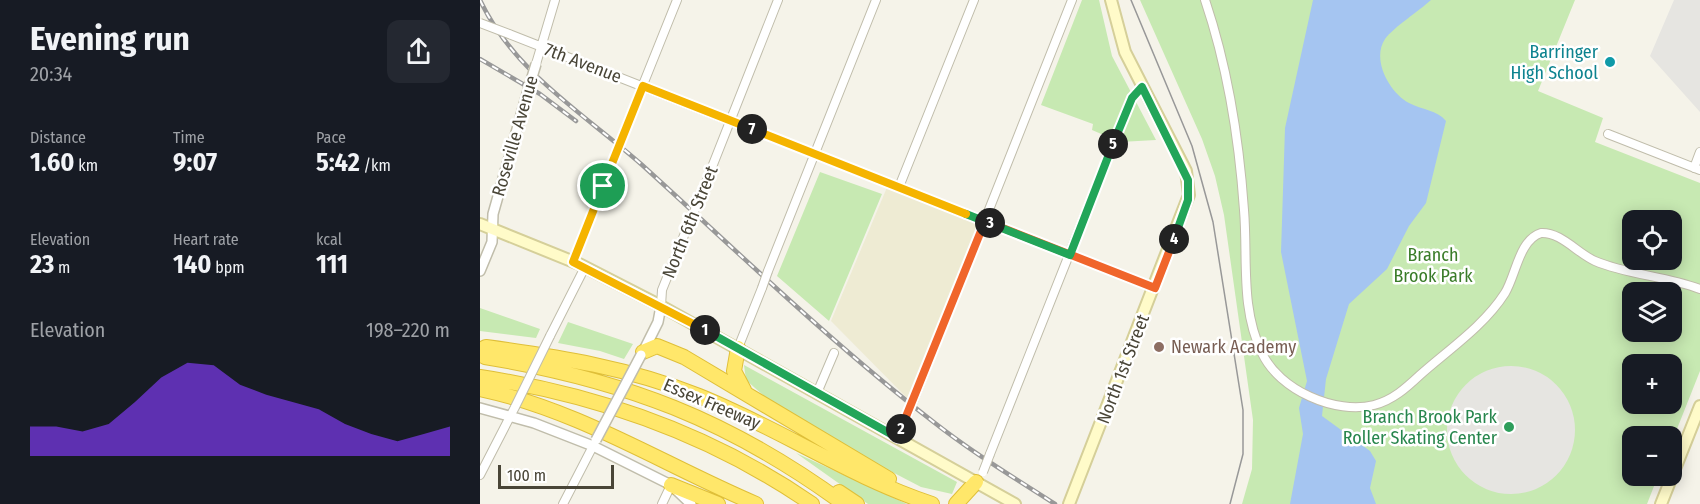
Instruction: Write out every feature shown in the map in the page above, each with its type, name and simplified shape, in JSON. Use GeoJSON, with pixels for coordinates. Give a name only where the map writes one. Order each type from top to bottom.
{"type":"FeatureCollection","features":[{"type":"Feature","properties":{"kind":"highway"},"geometry":{"type":"LineString","coordinates":[[642,353],[657,346],[671,351],[752,398],[884,482],[939,504]]}},
{"type":"Feature","properties":{"kind":"highway","name":"Essex Freeway"},"geometry":{"type":"LineString","coordinates":[[480,352],[486,347],[554,356],[642,375],[725,407],[932,504]]}},
{"type":"Feature","properties":{"kind":"highway"},"geometry":{"type":"LineString","coordinates":[[738,348],[734,362],[735,375],[739,384],[752,398]]}},
{"type":"Feature","properties":{"kind":"highway"},"geometry":{"type":"LineString","coordinates":[[480,352],[485,357],[584,377],[662,402],[742,438],[810,478],[843,504]]}},
{"type":"Feature","properties":{"kind":"highway"},"geometry":{"type":"LineString","coordinates":[[480,377],[582,398],[655,422],[732,456],[812,504]]}},
{"type":"Feature","properties":{"kind":"highway"},"geometry":{"type":"LineString","coordinates":[[480,389],[529,402],[575,418],[756,504]]}},
{"type":"Feature","properties":{"kind":"highway"},"geometry":{"type":"LineString","coordinates":[[956,504],[980,477]]}},
{"type":"Feature","properties":{"kind":"highway"},"geometry":{"type":"LineString","coordinates":[[810,478],[824,482],[857,504]]}},
{"type":"Feature","properties":{"kind":"highway"},"geometry":{"type":"LineString","coordinates":[[672,485],[718,504]]}},
{"type":"Feature","properties":{"kind":"main road","name":"North 1st Street"},"geometry":{"type":"LineString","coordinates":[[1070,504],[1187,204],[1189,185],[1182,165],[1125,52],[1111,0]]}},
{"type":"Feature","properties":{"kind":"main road"},"geometry":{"type":"LineString","coordinates":[[480,224],[585,267],[661,306],[898,438],[980,477],[1015,504]]}},
{"type":"Feature","properties":{"kind":"main road"},"geometry":{"type":"LineString","coordinates":[[1662,504],[1700,406]]}},
{"type":"Feature","properties":{"kind":"street","name":"Roseville Avenue"},"geometry":{"type":"LineString","coordinates":[[480,271],[492,242],[493,214],[555,0]]}},
{"type":"Feature","properties":{"kind":"street"},"geometry":{"type":"LineString","coordinates":[[573,262],[677,0]]}},
{"type":"Feature","properties":{"kind":"street","name":"North 6th Street"},"geometry":{"type":"LineString","coordinates":[[563,504],[658,322],[662,290],[778,0]]}},
{"type":"Feature","properties":{"kind":"street"},"geometry":{"type":"LineString","coordinates":[[738,348],[876,0]]}},
{"type":"Feature","properties":{"kind":"street"},"geometry":{"type":"LineString","coordinates":[[899,187],[974,0]]}},
{"type":"Feature","properties":{"kind":"street"},"geometry":{"type":"LineString","coordinates":[[898,438],[1072,0]]}},
{"type":"Feature","properties":{"kind":"street"},"geometry":{"type":"LineString","coordinates":[[1204,0],[1222,57],[1236,131],[1245,212],[1246,288],[1252,324],[1269,365],[1280,378],[1294,387],[1333,404],[1355,407],[1375,405],[1407,387],[1492,310],[1511,282],[1527,242],[1538,234],[1553,234],[1585,256],[1600,263],[1700,289]]}},
{"type":"Feature","properties":{"kind":"street","name":"7th Avenue"},"geometry":{"type":"LineString","coordinates":[[480,22],[1155,288]]}},
{"type":"Feature","properties":{"kind":"street"},"geometry":{"type":"LineString","coordinates":[[980,477],[1130,101],[1142,87]]}},
{"type":"Feature","properties":{"kind":"street"},"geometry":{"type":"LineString","coordinates":[[1608,134],[1697,169],[1700,152]]}},
{"type":"Feature","properties":{"kind":"street"},"geometry":{"type":"LineString","coordinates":[[480,476],[585,267]]}},
{"type":"Feature","properties":{"kind":"street"},"geometry":{"type":"LineString","coordinates":[[817,393],[834,353]]}},
{"type":"Feature","properties":{"kind":"street"},"geometry":{"type":"LineString","coordinates":[[480,408],[513,411],[594,443],[672,485],[691,504]]}},
{"type":"Feature","properties":{"kind":"street"},"geometry":{"type":"LineString","coordinates":[[662,504],[672,485]]}},
{"type":"Feature","properties":{"kind":"shaded area"},"geometry":{"type":"Polygon","coordinates":[[[1674,0],[1700,0],[1700,112],[1650,56],[1674,0]]]}},
{"type":"Feature","properties":{"kind":"shaded area"},"geometry":{"type":"Polygon","coordinates":[[[888,185],[981,222],[910,401],[831,321],[888,185]]]}},
{"type":"Feature","properties":{"kind":"shaded area"},"geometry":{"type":"Polygon","coordinates":[[[1511,366],[1536,371],[1556,385],[1570,405],[1575,430],[1570,455],[1556,475],[1536,489],[1511,494],[1486,489],[1466,475],[1452,455],[1447,430],[1452,405],[1466,385],[1486,371],[1511,366]]]}},
{"type":"Feature","properties":{"kind":"green space"},"geometry":{"type":"Polygon","coordinates":[[[1082,0],[1099,0],[1112,56],[1156,140],[1120,142],[1092,130],[1093,124],[1041,105],[1082,0]]]}},
{"type":"Feature","properties":{"kind":"green space","name":"Branch Brook Park"},"geometry":{"type":"Polygon","coordinates":[[[1140,0],[1575,0],[1538,91],[1603,118],[1595,142],[1700,183],[1700,371],[1678,426],[1622,426],[1622,486],[1654,486],[1647,504],[1242,504],[1252,469],[1253,420],[1224,215],[1215,176],[1202,139],[1140,0]]]}},
{"type":"Feature","properties":{"kind":"green space"},"geometry":{"type":"Polygon","coordinates":[[[820,172],[882,194],[829,321],[777,276],[820,172]]]}},
{"type":"Feature","properties":{"kind":"green space"},"geometry":{"type":"Polygon","coordinates":[[[480,308],[540,329],[536,338],[480,331],[480,308]]]}},
{"type":"Feature","properties":{"kind":"green space"},"geometry":{"type":"Polygon","coordinates":[[[568,322],[633,344],[624,359],[600,351],[558,343],[568,322]]]}},
{"type":"Feature","properties":{"kind":"green space"},"geometry":{"type":"Polygon","coordinates":[[[744,365],[957,482],[952,494],[921,487],[848,449],[772,403],[746,380],[744,365]]]}},
{"type":"Feature","properties":{"kind":"green space"},"geometry":{"type":"Polygon","coordinates":[[[796,453],[907,504],[868,504],[796,453]]]}},
{"type":"Feature","properties":{"kind":"water"},"geometry":{"type":"Polygon","coordinates":[[[1313,0],[1431,0],[1389,34],[1381,47],[1380,56],[1381,66],[1395,92],[1409,103],[1434,112],[1446,121],[1426,203],[1409,226],[1387,269],[1349,304],[1326,379],[1322,416],[1370,451],[1376,461],[1370,488],[1376,504],[1290,504],[1303,434],[1299,408],[1307,381],[1281,252],[1285,128],[1313,0]]]}},
{"type":"Feature","properties":{"kind":"tram line"},"geometry":{"type":"LineString","coordinates":[[1131,0],[1192,146],[1213,222],[1243,410],[1243,454],[1230,504]]}},
{"type":"Feature","properties":{"kind":"railway"},"geometry":{"type":"LineString","coordinates":[[480,0],[494,26],[531,70],[641,164],[819,327],[893,390],[946,431],[992,464],[1055,504]]}},
{"type":"Feature","properties":{"kind":"railway"},"geometry":{"type":"LineString","coordinates":[[480,59],[540,94],[576,121]]}},
{"type":"Feature","properties":{"kind":"place","name":"Barringer High School"},"geometry":{"type":"Point","coordinates":[1610,62]}},
{"type":"Feature","properties":{"kind":"place","name":"Newark Academy"},"geometry":{"type":"Point","coordinates":[1159,347]}},
{"type":"Feature","properties":{"kind":"place","name":"Branch Brook Park Roller Skating Center"},"geometry":{"type":"Point","coordinates":[1509,427]}},
{"type":"Feature","properties":{"kind":"route"},"geometry":{"type":"LineString","coordinates":[[603,186],[573,262],[661,306],[898,438],[985,221],[1155,288],[1187,204],[1189,190],[1186,171],[1142,87],[1130,101],[1070,255],[985,221],[643,86],[603,186]]}}]}
